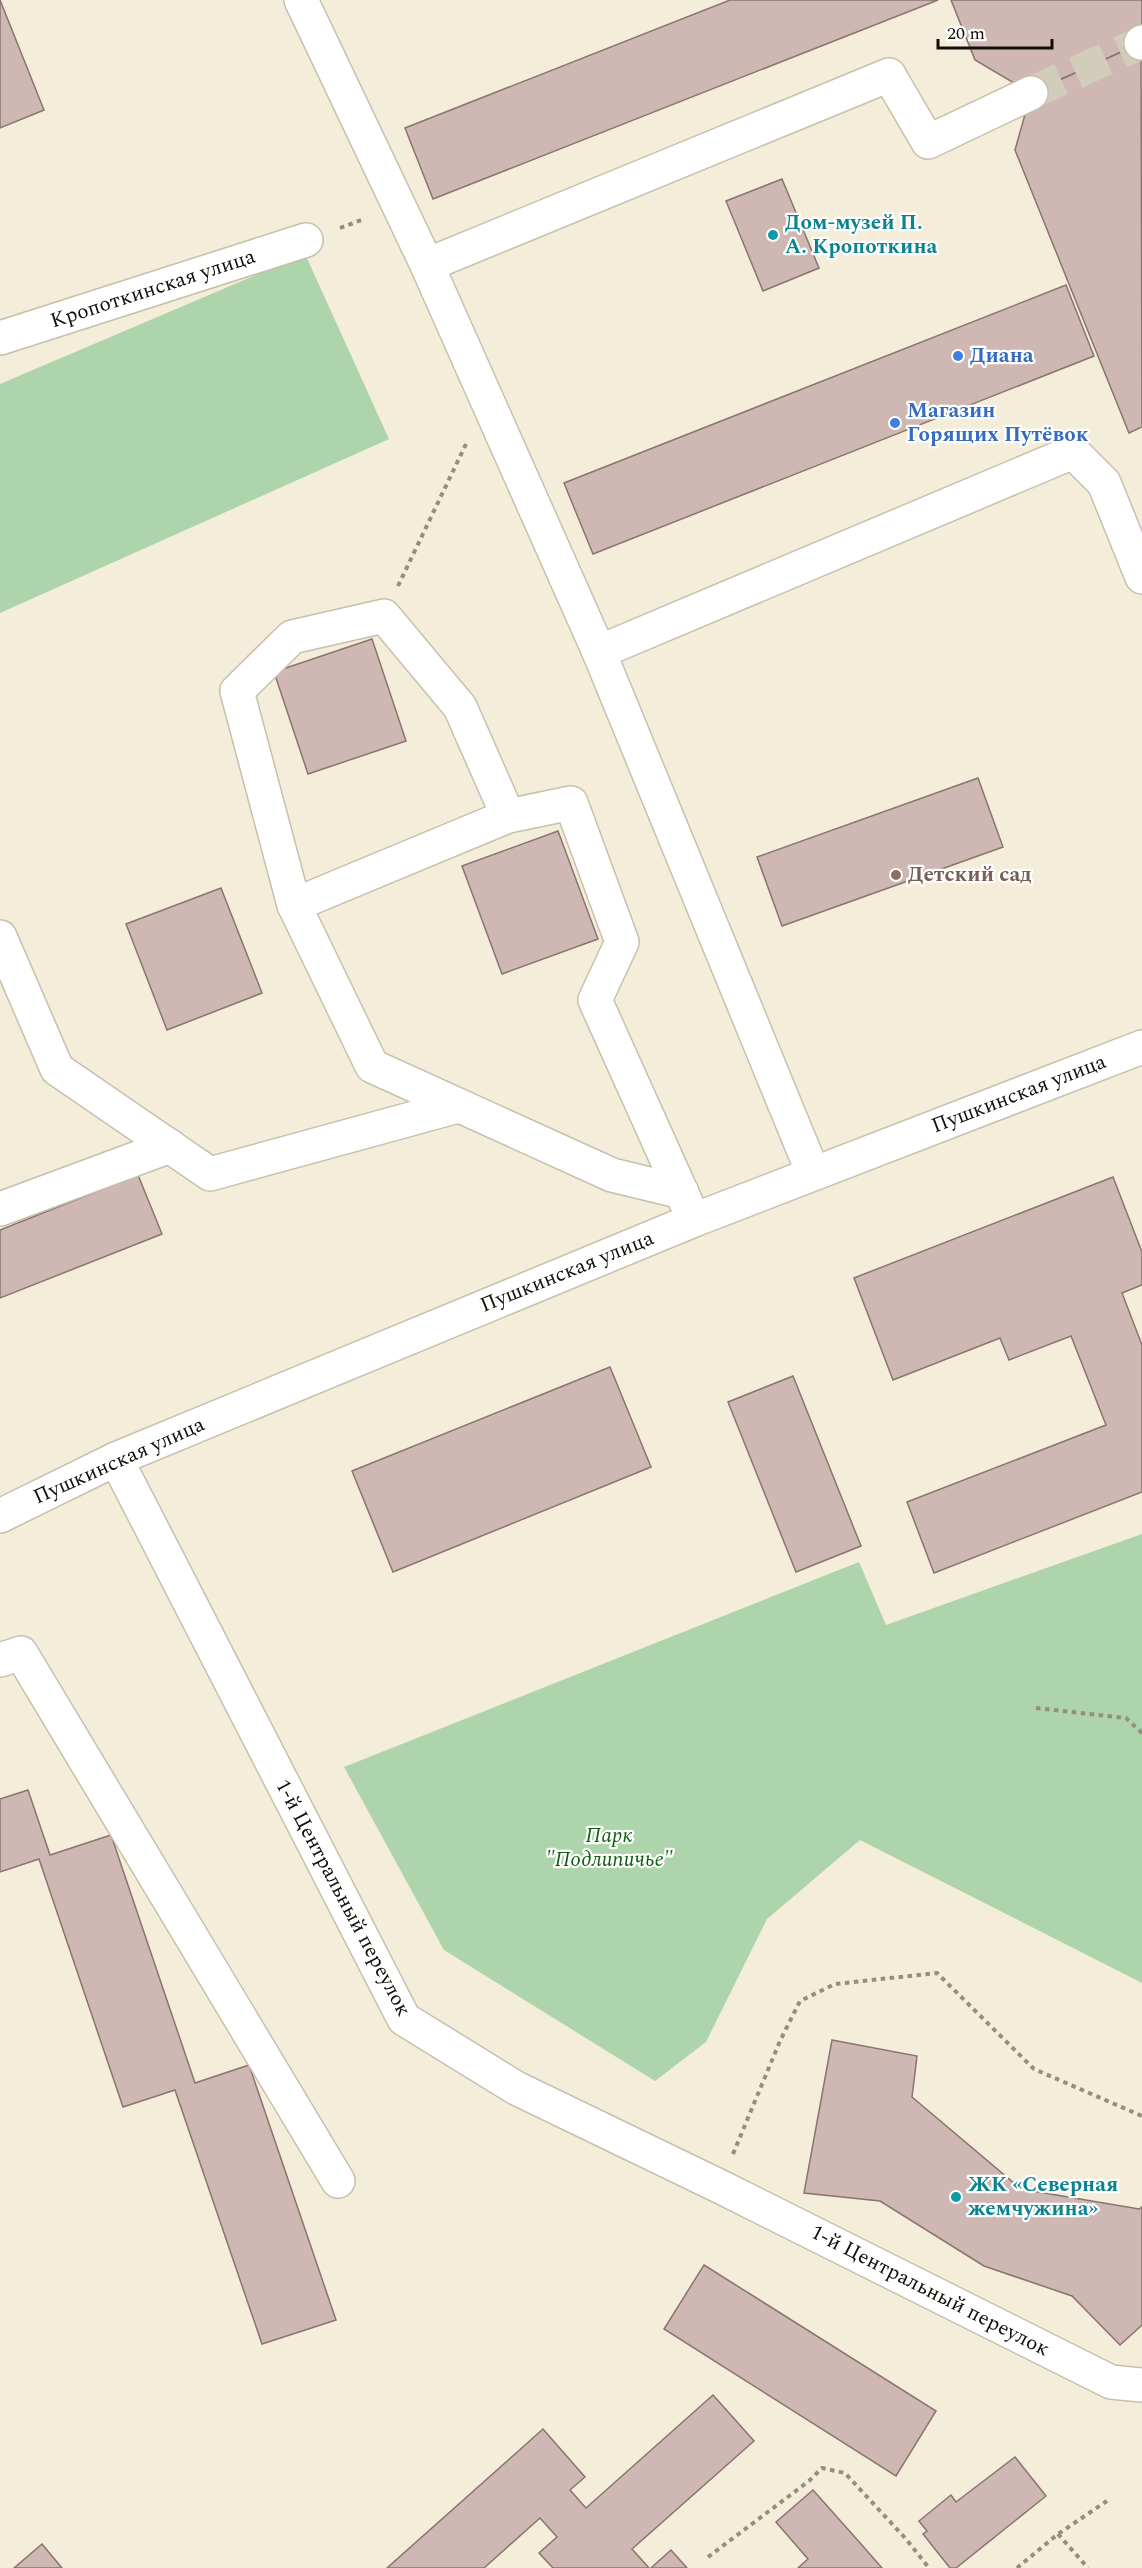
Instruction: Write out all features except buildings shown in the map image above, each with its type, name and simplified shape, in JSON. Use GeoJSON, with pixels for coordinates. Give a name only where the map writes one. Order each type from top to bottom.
{"type":"FeatureCollection","features":[{"type":"Feature","properties":{"kind":"street"},"geometry":{"type":"LineString","coordinates":[[301,0],[427,265],[599,652],[813,1173]]}},
{"type":"Feature","properties":{"kind":"street"},"geometry":{"type":"LineString","coordinates":[[427,265],[889,75],[928,142],[1031,93]]}},
{"type":"Feature","properties":{"kind":"street","name":"Кропоткинская улица"},"geometry":{"type":"LineString","coordinates":[[0,338],[306,240]]}},
{"type":"Feature","properties":{"kind":"street"},"geometry":{"type":"LineString","coordinates":[[599,652],[1073,452],[1104,483],[1142,577]]}},
{"type":"Feature","properties":{"kind":"street"},"geometry":{"type":"LineString","coordinates":[[508,816],[460,707],[384,616],[292,637],[237,691],[294,905],[372,1066],[612,1175],[688,1206]]}},
{"type":"Feature","properties":{"kind":"street"},"geometry":{"type":"LineString","coordinates":[[294,905],[508,816],[571,803],[622,942],[595,1000],[688,1206]]}},
{"type":"Feature","properties":{"kind":"street"},"geometry":{"type":"LineString","coordinates":[[0,937],[57,1069],[210,1173],[458,1106]]}},
{"type":"Feature","properties":{"kind":"street","name":"Пушкинская улица"},"geometry":{"type":"LineString","coordinates":[[0,1516],[116,1459],[688,1206],[813,1173],[1142,1047]]}},
{"type":"Feature","properties":{"kind":"street"},"geometry":{"type":"LineString","coordinates":[[0,1209],[170,1146]]}},
{"type":"Feature","properties":{"kind":"street","name":"1-й Центральный переулок"},"geometry":{"type":"LineString","coordinates":[[116,1459],[404,2019],[516,2088],[721,2187],[1111,2382],[1142,2385]]}},
{"type":"Feature","properties":{"kind":"street"},"geometry":{"type":"LineString","coordinates":[[0,1660],[21,1653],[338,2181]]}},
{"type":"Feature","properties":{"kind":"path"},"geometry":{"type":"LineString","coordinates":[[306,240],[399,206]]}},
{"type":"Feature","properties":{"kind":"path"},"geometry":{"type":"LineString","coordinates":[[384,616],[487,401]]}},
{"type":"Feature","properties":{"kind":"path"},"geometry":{"type":"LineString","coordinates":[[1036,1708],[1126,1718],[1142,1733]]}},
{"type":"Feature","properties":{"kind":"path"},"geometry":{"type":"LineString","coordinates":[[721,2187],[780,2041],[800,2001],[835,1983],[937,1973],[1034,2069],[1142,2116]]}},
{"type":"Feature","properties":{"kind":"path"},"geometry":{"type":"LineString","coordinates":[[708,2557],[809,2481],[822,2468],[845,2473],[929,2568]]}},
{"type":"Feature","properties":{"kind":"path"},"geometry":{"type":"LineString","coordinates":[[1017,2568],[1058,2534],[1107,2501]]}},
{"type":"Feature","properties":{"kind":"path"},"geometry":{"type":"LineString","coordinates":[[1058,2534],[1088,2568]]}},
{"type":"Feature","properties":{"kind":"green space"},"geometry":{"type":"Polygon","coordinates":[[[305,254],[389,439],[0,613],[0,384],[305,254]]]}},
{"type":"Feature","properties":{"kind":"green space","name":"Парк \"Подлипичье\""},"geometry":{"type":"Polygon","coordinates":[[[1142,1534],[1142,1983],[860,1840],[767,1919],[706,2042],[655,2081],[444,1950],[344,1767],[859,1562],[886,1625],[1142,1534]]]}},
{"type":"Feature","properties":{"kind":"tunnel"},"geometry":{"type":"LineString","coordinates":[[1031,93],[1141,43]]}},
{"type":"Feature","properties":{"kind":"place","name":"Дом-музей П. А. Кропоткина"},"geometry":{"type":"Point","coordinates":[773,235]}},
{"type":"Feature","properties":{"kind":"place","name":"Диана"},"geometry":{"type":"Point","coordinates":[958,356]}},
{"type":"Feature","properties":{"kind":"place","name":"Магазин Горящих Путёвок"},"geometry":{"type":"Point","coordinates":[895,423]}},
{"type":"Feature","properties":{"kind":"place","name":"Детский сад"},"geometry":{"type":"Point","coordinates":[896,875]}},
{"type":"Feature","properties":{"kind":"place","name":"ЖК «Северная жемчужина»"},"geometry":{"type":"Point","coordinates":[956,2197]}}]}
